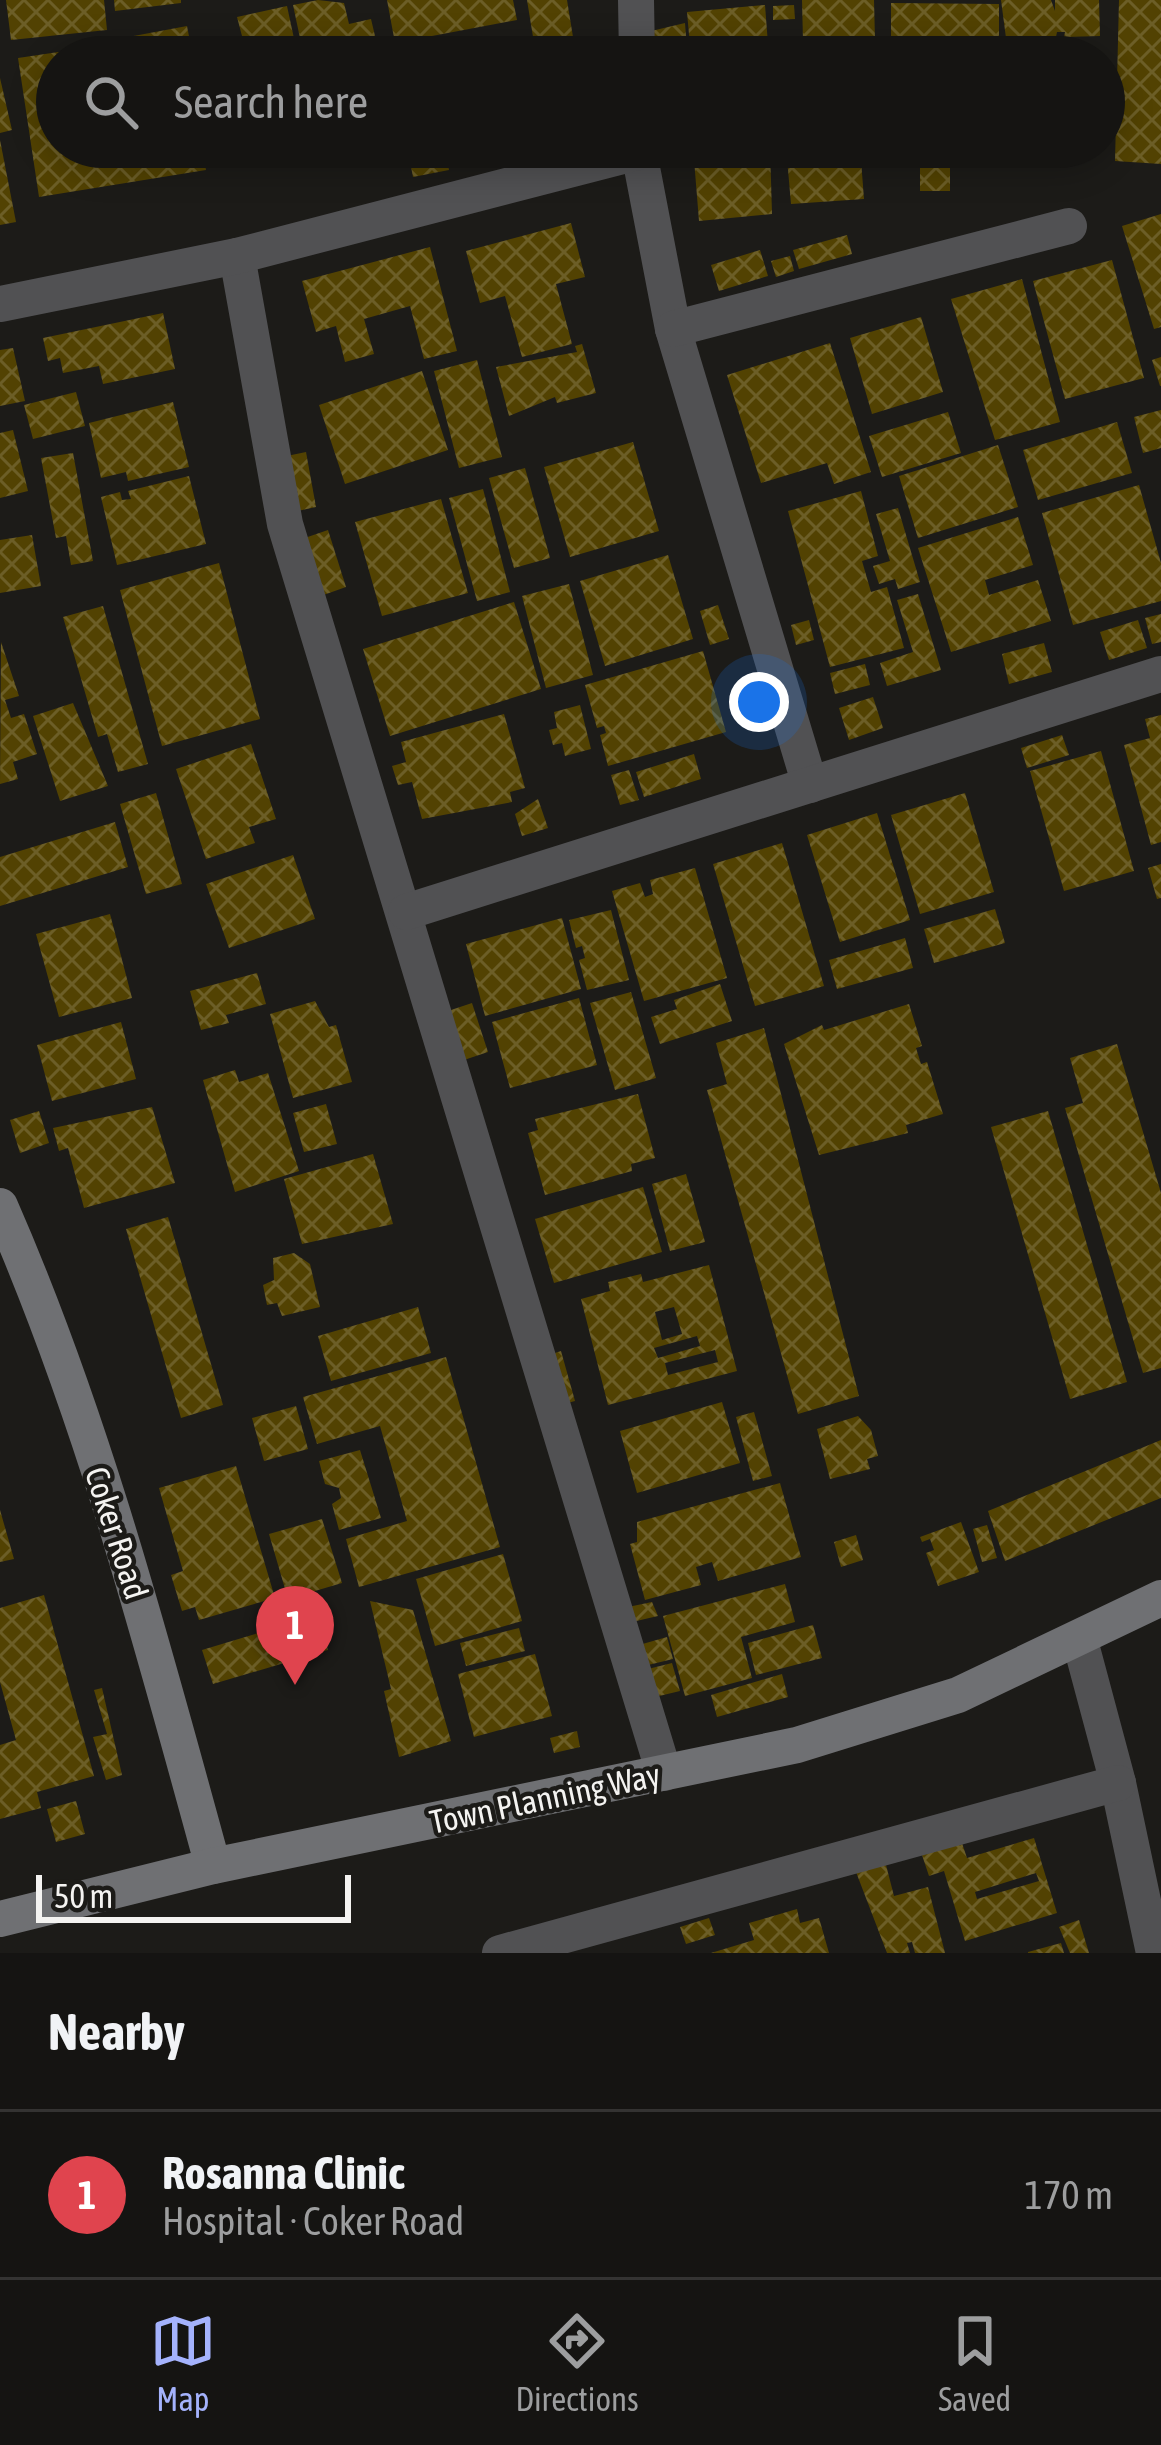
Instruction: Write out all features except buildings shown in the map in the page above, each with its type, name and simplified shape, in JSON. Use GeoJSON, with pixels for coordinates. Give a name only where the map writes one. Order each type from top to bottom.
{"type":"FeatureCollection","features":[{"type":"Feature","properties":{"kind":"main road","name":"Coker Road"},"geometry":{"type":"LineString","coordinates":[[0,1206],[14,1274],[131,1569],[213,1866]]}},
{"type":"Feature","properties":{"kind":"main road","name":"Town Planning Way"},"geometry":{"type":"LineString","coordinates":[[0,1918],[213,1866],[797,1745],[958,1695],[1161,1598]]}},
{"type":"Feature","properties":{"kind":"main road","name":"Town Planning Way"},"geometry":{"type":"LineString","coordinates":[[1079,1641],[1161,1628]]}},
{"type":"Feature","properties":{"kind":"street"},"geometry":{"type":"LineString","coordinates":[[636,0],[637,36]]}},
{"type":"Feature","properties":{"kind":"street"},"geometry":{"type":"LineString","coordinates":[[0,304],[237,256],[567,168]]}},
{"type":"Feature","properties":{"kind":"street"},"geometry":{"type":"LineString","coordinates":[[642,168],[673,329],[810,785]]}},
{"type":"Feature","properties":{"kind":"street"},"geometry":{"type":"LineString","coordinates":[[673,329],[1069,226]]}},
{"type":"Feature","properties":{"kind":"street"},"geometry":{"type":"LineString","coordinates":[[237,256],[285,524],[664,1773]]}},
{"type":"Feature","properties":{"kind":"street"},"geometry":{"type":"LineString","coordinates":[[406,912],[1161,674]]}},
{"type":"Feature","properties":{"kind":"street"},"geometry":{"type":"LineString","coordinates":[[1079,1641],[1118,1784],[1154,1953]]}},
{"type":"Feature","properties":{"kind":"street"},"geometry":{"type":"LineString","coordinates":[[500,1953],[1118,1784]]}},
{"type":"Feature","properties":{"kind":"place","name":"Rosanna Clinic"},"geometry":{"type":"Point","coordinates":[295,1685]}}]}
